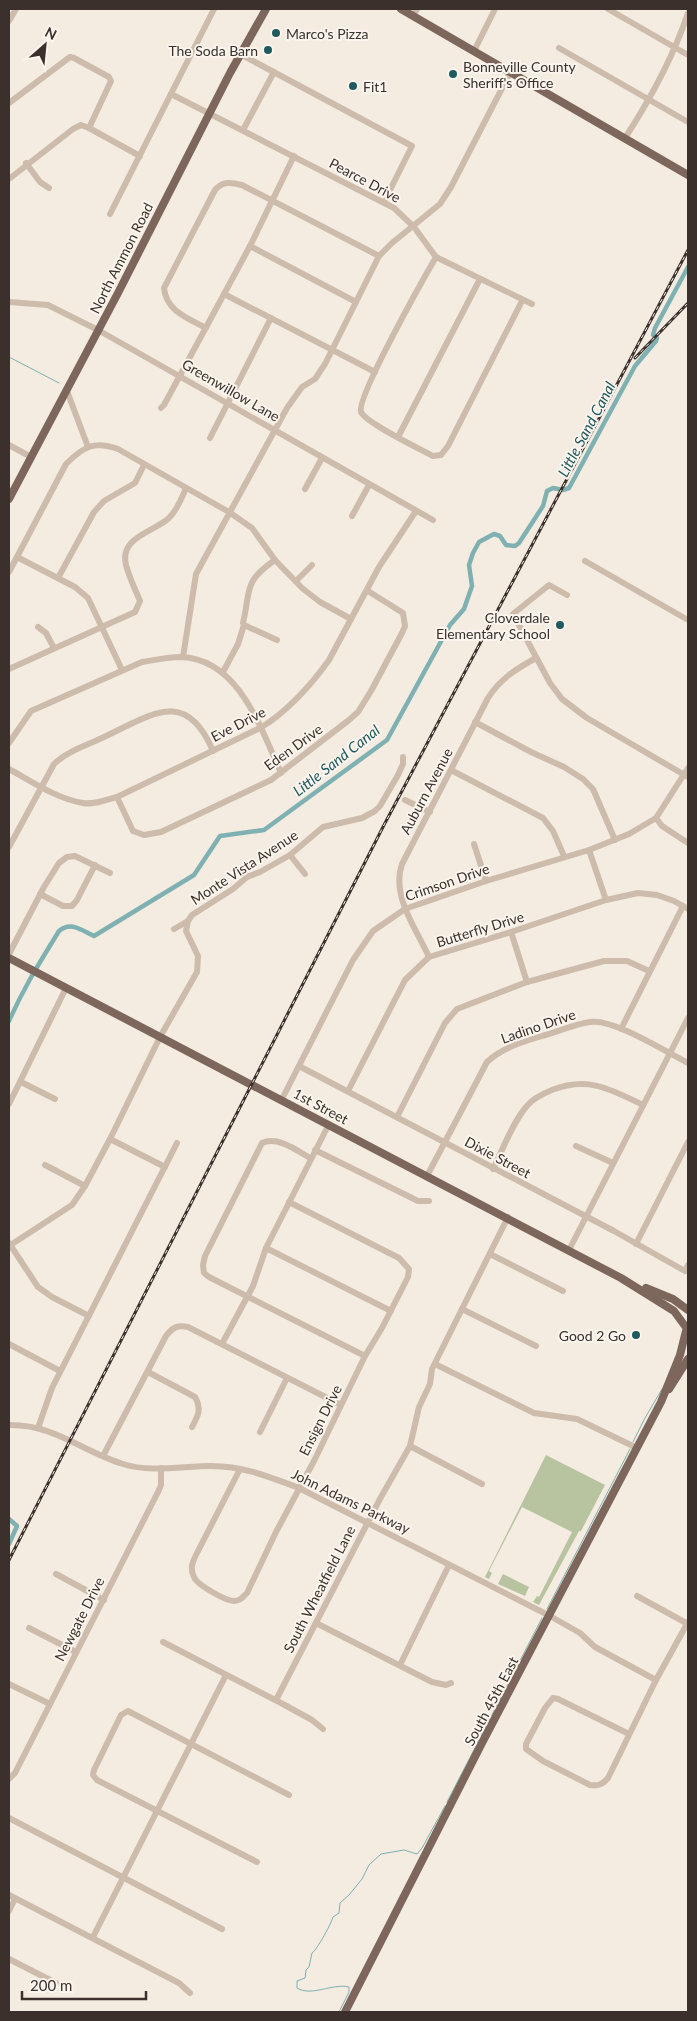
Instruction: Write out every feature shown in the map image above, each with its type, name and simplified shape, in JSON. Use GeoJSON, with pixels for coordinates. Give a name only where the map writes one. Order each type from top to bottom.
{"type":"FeatureCollection","features":[{"type":"Feature","properties":{"kind":"main road","name":"North Ammon Road"},"geometry":{"type":"LineString","coordinates":[[254,28],[261,9]]}},
{"type":"Feature","properties":{"kind":"main road","name":"North Ammon Road"},"geometry":{"type":"LineString","coordinates":[[9,499],[67,391],[240,54],[266,9]]}},
{"type":"Feature","properties":{"kind":"main road"},"geometry":{"type":"LineString","coordinates":[[401,9],[415,12],[474,51],[688,175]]}},
{"type":"Feature","properties":{"kind":"main road","name":"1st Street"},"geometry":{"type":"LineString","coordinates":[[9,958],[622,1278]]}},
{"type":"Feature","properties":{"kind":"main road"},"geometry":{"type":"LineString","coordinates":[[622,1278],[665,1296],[688,1310]]}},
{"type":"Feature","properties":{"kind":"main road"},"geometry":{"type":"LineString","coordinates":[[622,1278],[677,1313],[686,1331]]}},
{"type":"Feature","properties":{"kind":"main road","name":"South 45th East"},"geometry":{"type":"LineString","coordinates":[[661,1402],[684,1343],[688,1316]]}},
{"type":"Feature","properties":{"kind":"main road","name":"South 45th East"},"geometry":{"type":"LineString","coordinates":[[345,2012],[482,1742],[661,1402],[688,1359]]}},
{"type":"Feature","properties":{"kind":"street"},"geometry":{"type":"LineString","coordinates":[[9,21],[16,9]]}},
{"type":"Feature","properties":{"kind":"street"},"geometry":{"type":"LineString","coordinates":[[110,214],[214,9]]}},
{"type":"Feature","properties":{"kind":"street"},"geometry":{"type":"LineString","coordinates":[[474,51],[495,9]]}},
{"type":"Feature","properties":{"kind":"street"},"geometry":{"type":"LineString","coordinates":[[608,9],[688,55]]}},
{"type":"Feature","properties":{"kind":"street"},"geometry":{"type":"LineString","coordinates":[[626,138],[676,48],[688,13]]}},
{"type":"Feature","properties":{"kind":"street"},"geometry":{"type":"LineString","coordinates":[[559,48],[688,122]]}},
{"type":"Feature","properties":{"kind":"street"},"geometry":{"type":"LineString","coordinates":[[240,54],[412,146],[384,202]]}},
{"type":"Feature","properties":{"kind":"street"},"geometry":{"type":"LineString","coordinates":[[9,104],[70,57],[74,58],[109,77],[111,81],[89,128]]}},
{"type":"Feature","properties":{"kind":"street"},"geometry":{"type":"LineString","coordinates":[[183,657],[196,572],[286,409],[302,387],[315,379],[325,364],[379,256],[440,204],[451,187],[511,71]]}},
{"type":"Feature","properties":{"kind":"street"},"geometry":{"type":"LineString","coordinates":[[243,130],[274,72]]}},
{"type":"Feature","properties":{"kind":"street","name":"Pearce Drive"},"geometry":{"type":"LineString","coordinates":[[171,94],[384,202],[394,208],[414,227],[436,257],[522,301],[532,304]]}},
{"type":"Feature","properties":{"kind":"street"},"geometry":{"type":"LineString","coordinates":[[9,178],[72,129],[81,125],[140,156]]}},
{"type":"Feature","properties":{"kind":"street"},"geometry":{"type":"LineString","coordinates":[[161,408],[181,375],[250,246],[294,156]]}},
{"type":"Feature","properties":{"kind":"street"},"geometry":{"type":"LineString","coordinates":[[26,163],[40,182],[49,188]]}},
{"type":"Feature","properties":{"kind":"street"},"geometry":{"type":"LineString","coordinates":[[206,328],[177,312],[168,304],[164,288],[215,190],[220,184],[230,182],[242,185],[379,256]]}},
{"type":"Feature","properties":{"kind":"street"},"geometry":{"type":"LineString","coordinates":[[250,246],[356,302]]}},
{"type":"Feature","properties":{"kind":"street"},"geometry":{"type":"LineString","coordinates":[[436,257],[375,372],[361,405],[361,412],[369,422],[433,456],[441,455],[448,446],[522,301]]}},
{"type":"Feature","properties":{"kind":"street"},"geometry":{"type":"LineString","coordinates":[[398,437],[480,279]]}},
{"type":"Feature","properties":{"kind":"street"},"geometry":{"type":"LineString","coordinates":[[224,294],[375,372]]}},
{"type":"Feature","properties":{"kind":"street","name":"Greenwillow Lane"},"geometry":{"type":"LineString","coordinates":[[9,302],[48,305],[98,330],[181,375],[322,458],[433,520]]}},
{"type":"Feature","properties":{"kind":"street"},"geometry":{"type":"LineString","coordinates":[[210,438],[272,318]]}},
{"type":"Feature","properties":{"kind":"street"},"geometry":{"type":"LineString","coordinates":[[67,391],[88,447]]}},
{"type":"Feature","properties":{"kind":"street"},"geometry":{"type":"LineString","coordinates":[[9,445],[31,458]]}},
{"type":"Feature","properties":{"kind":"street"},"geometry":{"type":"LineString","coordinates":[[9,572],[66,464],[88,447],[108,445],[229,512],[252,528],[275,560],[296,581],[320,602],[352,619]]}},
{"type":"Feature","properties":{"kind":"street"},"geometry":{"type":"LineString","coordinates":[[305,489],[322,458]]}},
{"type":"Feature","properties":{"kind":"street"},"geometry":{"type":"LineString","coordinates":[[58,578],[94,512],[104,501],[135,484],[144,465]]}},
{"type":"Feature","properties":{"kind":"street"},"geometry":{"type":"LineString","coordinates":[[352,516],[369,485]]}},
{"type":"Feature","properties":{"kind":"street"},"geometry":{"type":"LineString","coordinates":[[9,669],[138,609],[140,601],[126,564],[128,548],[135,538],[171,517],[186,488]]}},
{"type":"Feature","properties":{"kind":"street","name":"Eve Drive"},"geometry":{"type":"LineString","coordinates":[[9,769],[58,795],[83,803],[95,803],[117,797],[275,720],[330,660],[389,551],[416,511]]}},
{"type":"Feature","properties":{"kind":"street"},"geometry":{"type":"LineString","coordinates":[[17,557],[75,587],[88,598],[122,670]]}},
{"type":"Feature","properties":{"kind":"street"},"geometry":{"type":"LineString","coordinates":[[223,672],[238,644],[244,625],[247,596],[251,582],[261,569],[275,560]]}},
{"type":"Feature","properties":{"kind":"street"},"geometry":{"type":"LineString","coordinates":[[586,561],[688,620]]}},
{"type":"Feature","properties":{"kind":"street"},"geometry":{"type":"LineString","coordinates":[[296,581],[312,565]]}},
{"type":"Feature","properties":{"kind":"street"},"geometry":{"type":"LineString","coordinates":[[188,569],[196,572]]}},
{"type":"Feature","properties":{"kind":"street"},"geometry":{"type":"LineString","coordinates":[[567,595],[549,585],[514,611],[513,616],[556,691],[572,707],[594,722],[686,776]]}},
{"type":"Feature","properties":{"kind":"street","name":"Eden Drive"},"geometry":{"type":"LineString","coordinates":[[117,797],[133,831],[144,836],[151,835],[190,819],[281,773],[322,743],[358,712],[405,626],[403,613],[368,591]]}},
{"type":"Feature","properties":{"kind":"street"},"geometry":{"type":"LineString","coordinates":[[244,625],[277,640]]}},
{"type":"Feature","properties":{"kind":"street"},"geometry":{"type":"LineString","coordinates":[[38,627],[46,633],[54,648]]}},
{"type":"Feature","properties":{"kind":"street"},"geometry":{"type":"LineString","coordinates":[[9,743],[11,734],[31,711],[142,662],[183,657],[204,663],[223,672],[239,690],[260,728],[281,773]]}},
{"type":"Feature","properties":{"kind":"street","name":"Auburn Avenue"},"geometry":{"type":"LineString","coordinates":[[429,957],[405,909],[399,884],[399,874],[409,850],[488,698],[498,683],[517,668],[536,658]]}},
{"type":"Feature","properties":{"kind":"street"},"geometry":{"type":"LineString","coordinates":[[9,847],[41,786],[59,759],[160,712],[175,711],[190,716],[198,722],[213,750]]}},
{"type":"Feature","properties":{"kind":"street"},"geometry":{"type":"LineString","coordinates":[[475,722],[564,767],[583,779],[593,789],[615,840]]}},
{"type":"Feature","properties":{"kind":"street","name":"Monte Vista Avenue"},"geometry":{"type":"LineString","coordinates":[[9,1244],[72,1205],[85,1186],[160,1037],[197,972],[198,956],[186,931],[188,921],[192,915],[233,889],[247,877],[290,855],[323,827],[362,818],[375,811],[380,806],[402,768],[403,757]]}},
{"type":"Feature","properties":{"kind":"street","name":"Crimson Drive"},"geometry":{"type":"LineString","coordinates":[[282,1099],[360,947],[373,931],[405,909],[486,881],[589,850],[648,824],[656,818],[686,776],[688,768]]}},
{"type":"Feature","properties":{"kind":"street"},"geometry":{"type":"LineString","coordinates":[[452,770],[543,818],[553,831],[564,856]]}},
{"type":"Feature","properties":{"kind":"street"},"geometry":{"type":"LineString","coordinates":[[404,800],[430,812]]}},
{"type":"Feature","properties":{"kind":"street"},"geometry":{"type":"LineString","coordinates":[[656,818],[662,826],[688,843]]}},
{"type":"Feature","properties":{"kind":"street"},"geometry":{"type":"LineString","coordinates":[[474,844],[486,881]]}},
{"type":"Feature","properties":{"kind":"street"},"geometry":{"type":"LineString","coordinates":[[589,850],[606,900]]}},
{"type":"Feature","properties":{"kind":"street"},"geometry":{"type":"LineString","coordinates":[[290,855],[305,874]]}},
{"type":"Feature","properties":{"kind":"street"},"geometry":{"type":"LineString","coordinates":[[9,954],[55,867],[67,857],[75,856],[110,873]]}},
{"type":"Feature","properties":{"kind":"street"},"geometry":{"type":"LineString","coordinates":[[40,894],[63,906],[72,906],[95,865]]}},
{"type":"Feature","properties":{"kind":"street"},"geometry":{"type":"LineString","coordinates":[[242,870],[247,877]]}},
{"type":"Feature","properties":{"kind":"street","name":"Butterfly Drive"},"geometry":{"type":"LineString","coordinates":[[348,1091],[405,980],[429,957],[606,900],[645,893],[657,895],[686,908]]}},
{"type":"Feature","properties":{"kind":"street"},"geometry":{"type":"LineString","coordinates":[[621,1028],[649,971],[686,908]]}},
{"type":"Feature","properties":{"kind":"street"},"geometry":{"type":"LineString","coordinates":[[174,929],[188,921]]}},
{"type":"Feature","properties":{"kind":"street"},"geometry":{"type":"LineString","coordinates":[[511,932],[527,982]]}},
{"type":"Feature","properties":{"kind":"street"},"geometry":{"type":"LineString","coordinates":[[397,1117],[445,1023],[457,1009],[527,982],[604,960],[627,961],[649,971]]}},
{"type":"Feature","properties":{"kind":"street"},"geometry":{"type":"LineString","coordinates":[[9,1104],[66,988]]}},
{"type":"Feature","properties":{"kind":"street"},"geometry":{"type":"LineString","coordinates":[[569,1250],[688,1018]]}},
{"type":"Feature","properties":{"kind":"street","name":"Ladino Drive"},"geometry":{"type":"LineString","coordinates":[[428,1176],[487,1062],[504,1050],[591,1022],[612,1024],[688,1063]]}},
{"type":"Feature","properties":{"kind":"street","name":"Dixie Street"},"geometry":{"type":"LineString","coordinates":[[299,1066],[636,1244],[687,1268]]}},
{"type":"Feature","properties":{"kind":"street"},"geometry":{"type":"LineString","coordinates":[[21,1082],[54,1099]]}},
{"type":"Feature","properties":{"kind":"street"},"geometry":{"type":"LineString","coordinates":[[494,1169],[526,1107],[535,1098],[545,1093],[575,1084],[593,1084],[643,1106]]}},
{"type":"Feature","properties":{"kind":"street"},"geometry":{"type":"LineString","coordinates":[[222,1344],[252,1286],[266,1248],[310,1158],[329,1124]]}},
{"type":"Feature","properties":{"kind":"street"},"geometry":{"type":"LineString","coordinates":[[110,1139],[165,1167]]}},
{"type":"Feature","properties":{"kind":"street"},"geometry":{"type":"LineString","coordinates":[[310,1158],[277,1141],[270,1140],[262,1143],[205,1256],[204,1273],[365,1356]]}},
{"type":"Feature","properties":{"kind":"street"},"geometry":{"type":"LineString","coordinates":[[636,1244],[688,1142]]}},
{"type":"Feature","properties":{"kind":"street"},"geometry":{"type":"LineString","coordinates":[[38,1428],[60,1371],[177,1143]]}},
{"type":"Feature","properties":{"kind":"street"},"geometry":{"type":"LineString","coordinates":[[576,1146],[613,1163]]}},
{"type":"Feature","properties":{"kind":"street"},"geometry":{"type":"LineString","coordinates":[[315,1150],[418,1201],[429,1200]]}},
{"type":"Feature","properties":{"kind":"street"},"geometry":{"type":"LineString","coordinates":[[45,1165],[85,1186]]}},
{"type":"Feature","properties":{"kind":"street","name":"Ensign Drive"},"geometry":{"type":"LineString","coordinates":[[240,1469],[191,1568],[196,1581],[234,1601],[242,1599],[247,1593],[365,1356],[408,1277],[409,1269],[398,1258],[289,1202]]}},
{"type":"Feature","properties":{"kind":"street","name":"South Wheatfield Lane"},"geometry":{"type":"LineString","coordinates":[[276,1700],[410,1446],[419,1407],[430,1384],[435,1364],[508,1217]]}},
{"type":"Feature","properties":{"kind":"street"},"geometry":{"type":"LineString","coordinates":[[9,1244],[38,1287],[52,1297],[89,1316]]}},
{"type":"Feature","properties":{"kind":"street"},"geometry":{"type":"LineString","coordinates":[[266,1248],[391,1311]]}},
{"type":"Feature","properties":{"kind":"street"},"geometry":{"type":"LineString","coordinates":[[490,1254],[563,1291]]}},
{"type":"Feature","properties":{"kind":"street"},"geometry":{"type":"LineString","coordinates":[[462,1309],[536,1346]]}},
{"type":"Feature","properties":{"kind":"street"},"geometry":{"type":"LineString","coordinates":[[103,1456],[166,1336],[179,1325],[188,1327],[341,1405]]}},
{"type":"Feature","properties":{"kind":"street"},"geometry":{"type":"LineString","coordinates":[[9,1344],[60,1371]]}},
{"type":"Feature","properties":{"kind":"street"},"geometry":{"type":"LineString","coordinates":[[435,1364],[534,1413],[577,1419],[637,1448]]}},
{"type":"Feature","properties":{"kind":"street"},"geometry":{"type":"LineString","coordinates":[[148,1372],[195,1398],[199,1404],[200,1411],[192,1427]]}},
{"type":"Feature","properties":{"kind":"street"},"geometry":{"type":"LineString","coordinates":[[260,1432],[287,1378]]}},
{"type":"Feature","properties":{"kind":"street","name":"John Adams Parkway"},"geometry":{"type":"LineString","coordinates":[[9,1425],[54,1432],[125,1465],[143,1468],[212,1466],[240,1469],[269,1476],[299,1488],[550,1616],[580,1633],[595,1647],[656,1680]]}},
{"type":"Feature","properties":{"kind":"street"},"geometry":{"type":"LineString","coordinates":[[410,1446],[482,1484]]}},
{"type":"Feature","properties":{"kind":"street","name":"Newgate Drive"},"geometry":{"type":"LineString","coordinates":[[9,1779],[15,1773],[158,1492],[161,1485],[161,1468]]}},
{"type":"Feature","properties":{"kind":"street"},"geometry":{"type":"LineString","coordinates":[[400,1665],[449,1565]]}},
{"type":"Feature","properties":{"kind":"street"},"geometry":{"type":"LineString","coordinates":[[56,1574],[104,1600]]}},
{"type":"Feature","properties":{"kind":"street"},"geometry":{"type":"LineString","coordinates":[[629,1734],[553,1698],[545,1708],[526,1744],[526,1749],[590,1785],[598,1786],[608,1778],[656,1680],[688,1623],[636,1596]]}},
{"type":"Feature","properties":{"kind":"street"},"geometry":{"type":"LineString","coordinates":[[316,1623],[432,1682],[446,1685],[451,1683]]}},
{"type":"Feature","properties":{"kind":"street"},"geometry":{"type":"LineString","coordinates":[[29,1628],[76,1652]]}},
{"type":"Feature","properties":{"kind":"street"},"geometry":{"type":"LineString","coordinates":[[163,1642],[276,1700],[312,1720],[322,1729]]}},
{"type":"Feature","properties":{"kind":"street"},"geometry":{"type":"LineString","coordinates":[[93,1937],[226,1675]]}},
{"type":"Feature","properties":{"kind":"street"},"geometry":{"type":"LineString","coordinates":[[9,1684],[50,1704]]}},
{"type":"Feature","properties":{"kind":"street"},"geometry":{"type":"LineString","coordinates":[[257,1862],[96,1780],[93,1773],[123,1712],[128,1711],[289,1795]]}},
{"type":"Feature","properties":{"kind":"street"},"geometry":{"type":"LineString","coordinates":[[9,1818],[222,1929]]}},
{"type":"Feature","properties":{"kind":"street"},"geometry":{"type":"LineString","coordinates":[[9,1911],[12,1897],[180,1983],[190,1993]]}},
{"type":"Feature","properties":{"kind":"street"},"geometry":{"type":"LineString","coordinates":[[9,1959],[56,1983]]}},
{"type":"Feature","properties":{"kind":"green space"},"geometry":{"type":"Polygon","coordinates":[[[546,1455],[605,1485],[539,1605],[533,1602],[537,1596],[539,1597],[572,1532],[522,1507],[489,1571],[492,1573],[489,1579],[485,1577],[546,1455]]]}},
{"type":"Feature","properties":{"kind":"green space"},"geometry":{"type":"Polygon","coordinates":[[[503,1574],[529,1587],[525,1596],[498,1584],[503,1574]]]}},
{"type":"Feature","properties":{"kind":"waterway","name":"Little Sand Canal"},"geometry":{"type":"LineString","coordinates":[[9,1021],[26,986],[59,931],[63,928],[72,927],[80,929],[94,936],[194,875],[220,836],[264,830],[387,740],[450,625],[464,609],[472,586],[469,565],[479,542],[494,534],[500,536],[506,545],[515,546],[519,543],[543,506],[547,491],[553,488],[563,490],[569,488],[635,366],[656,341],[657,338],[653,335],[655,328],[688,267]]}},
{"type":"Feature","properties":{"kind":"waterway"},"geometry":{"type":"LineString","coordinates":[[9,357],[59,383]]}},
{"type":"Feature","properties":{"kind":"waterway"},"geometry":{"type":"LineString","coordinates":[[633,1442],[662,1389]]}},
{"type":"Feature","properties":{"kind":"waterway"},"geometry":{"type":"LineString","coordinates":[[547,1609],[630,1449]]}},
{"type":"Feature","properties":{"kind":"waterway","name":"Little Sand Canal"},"geometry":{"type":"LineString","coordinates":[[9,1519],[17,1526],[9,1544]]}},
{"type":"Feature","properties":{"kind":"waterway"},"geometry":{"type":"LineString","coordinates":[[447,1802],[542,1618]]}},
{"type":"Feature","properties":{"kind":"waterway"},"geometry":{"type":"LineString","coordinates":[[339,2012],[349,1992],[349,1987],[342,1986],[309,1991],[297,1988],[297,1981],[305,1978],[312,1953],[324,1936],[333,1917],[339,1913],[340,1903],[362,1879],[369,1865],[381,1854],[404,1850],[417,1854],[445,1806]]}},
{"type":"Feature","properties":{"kind":"railway"},"geometry":{"type":"LineString","coordinates":[[9,1560],[384,825],[688,250]]}},
{"type":"Feature","properties":{"kind":"railway"},"geometry":{"type":"LineString","coordinates":[[635,358],[688,303]]}},
{"type":"Feature","properties":{"kind":"place","name":"Marco's Pizza"},"geometry":{"type":"Point","coordinates":[276,33]}},
{"type":"Feature","properties":{"kind":"place","name":"The Soda Barn"},"geometry":{"type":"Point","coordinates":[268,50]}},
{"type":"Feature","properties":{"kind":"place","name":"Bonneville County Sheriff's Office"},"geometry":{"type":"Point","coordinates":[453,74]}},
{"type":"Feature","properties":{"kind":"place","name":"Fit1"},"geometry":{"type":"Point","coordinates":[353,86]}},
{"type":"Feature","properties":{"kind":"place","name":"Cloverdale Elementary School"},"geometry":{"type":"Point","coordinates":[560,625]}},
{"type":"Feature","properties":{"kind":"place","name":"Good 2 Go"},"geometry":{"type":"Point","coordinates":[636,1335]}}]}
